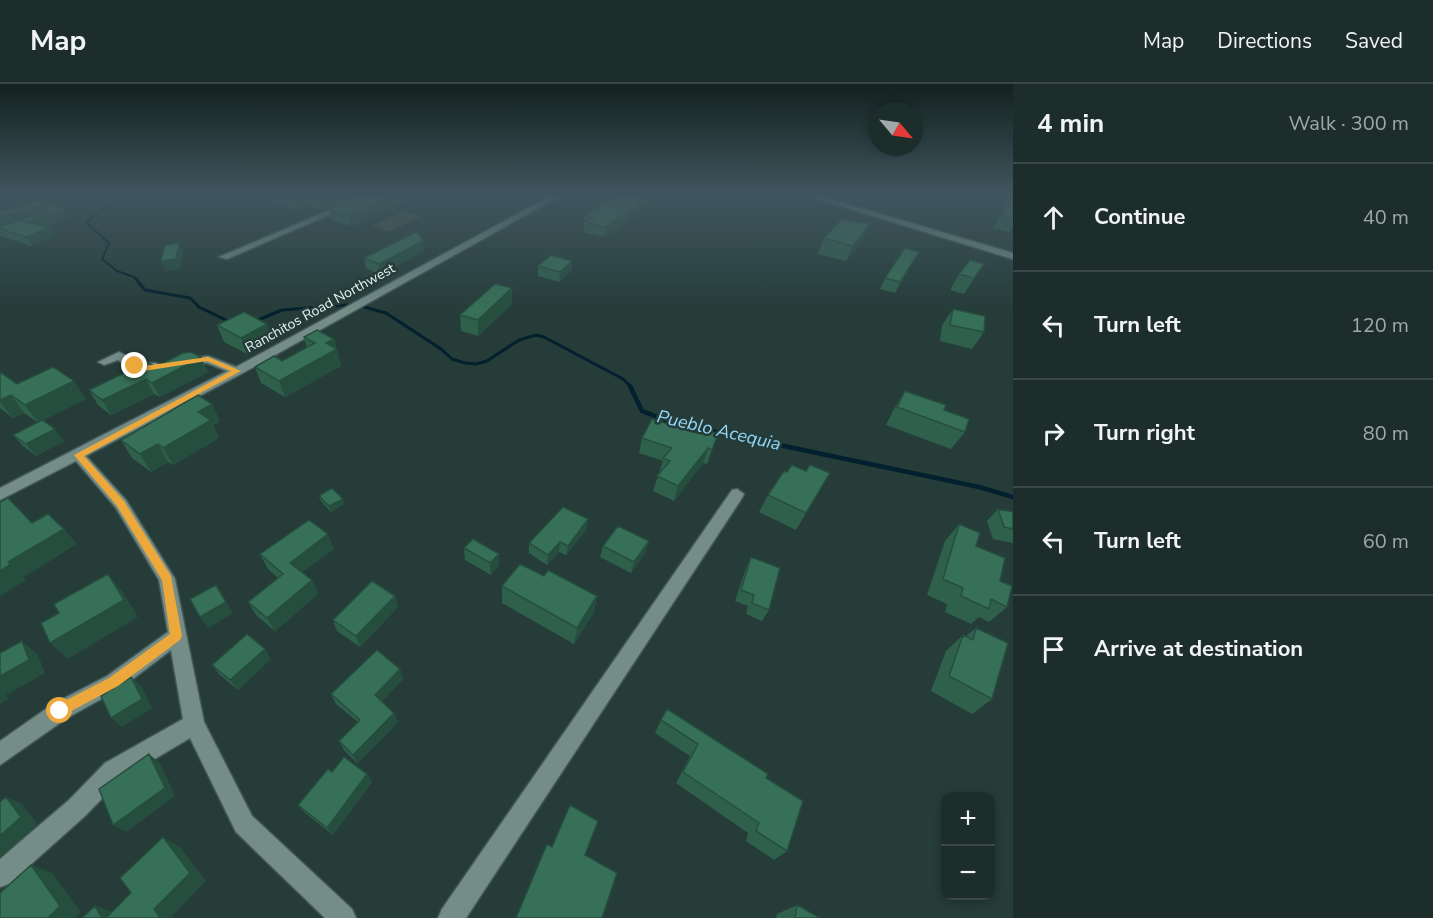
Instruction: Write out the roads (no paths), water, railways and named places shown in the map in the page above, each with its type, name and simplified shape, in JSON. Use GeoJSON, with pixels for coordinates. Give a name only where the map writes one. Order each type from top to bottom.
{"type":"FeatureCollection","features":[{"type":"Feature","properties":{"kind":"street"},"geometry":{"type":"LineString","coordinates":[[224,257],[279,234]]}},
{"type":"Feature","properties":{"kind":"street","name":"Ranchitos Road Northwest"},"geometry":{"type":"LineString","coordinates":[[0,495],[237,371],[487,234]]}},
{"type":"Feature","properties":{"kind":"street"},"geometry":{"type":"LineString","coordinates":[[939,234],[1013,256]]}},
{"type":"Feature","properties":{"kind":"street"},"geometry":{"type":"LineString","coordinates":[[104,362],[119,355],[144,368],[208,359],[237,371]]}},
{"type":"Feature","properties":{"kind":"street"},"geometry":{"type":"LineString","coordinates":[[78,455],[121,504],[167,579],[194,724],[244,824],[343,918]]}},
{"type":"Feature","properties":{"kind":"street"},"geometry":{"type":"LineString","coordinates":[[451,918],[737,494]]}},
{"type":"Feature","properties":{"kind":"street"},"geometry":{"type":"LineString","coordinates":[[0,754],[60,711],[114,682],[176,636]]}},
{"type":"Feature","properties":{"kind":"street"},"geometry":{"type":"LineString","coordinates":[[0,875],[77,808],[113,771],[194,724]]}},
{"type":"Feature","properties":{"kind":"waterway","name":"Pueblo Acequia"},"geometry":{"type":"LineString","coordinates":[[99,234],[109,243],[102,259],[117,271],[136,279]]}},
{"type":"Feature","properties":{"kind":"waterway","name":"Pueblo Acequia"},"geometry":{"type":"LineString","coordinates":[[136,279],[145,290],[190,298],[199,307],[230,322]]}},
{"type":"Feature","properties":{"kind":"waterway","name":"Pueblo Acequia"},"geometry":{"type":"LineString","coordinates":[[253,322],[282,310],[347,305]]}},
{"type":"Feature","properties":{"kind":"waterway","name":"Pueblo Acequia"},"geometry":{"type":"LineString","coordinates":[[364,307],[386,313],[441,349],[452,359],[465,363],[476,364],[487,361],[519,340],[536,335],[544,337],[623,379],[630,386]]}},
{"type":"Feature","properties":{"kind":"waterway","name":"Pueblo Acequia"},"geometry":{"type":"LineString","coordinates":[[630,386],[642,411],[670,422],[979,487],[1013,497]]}}]}
